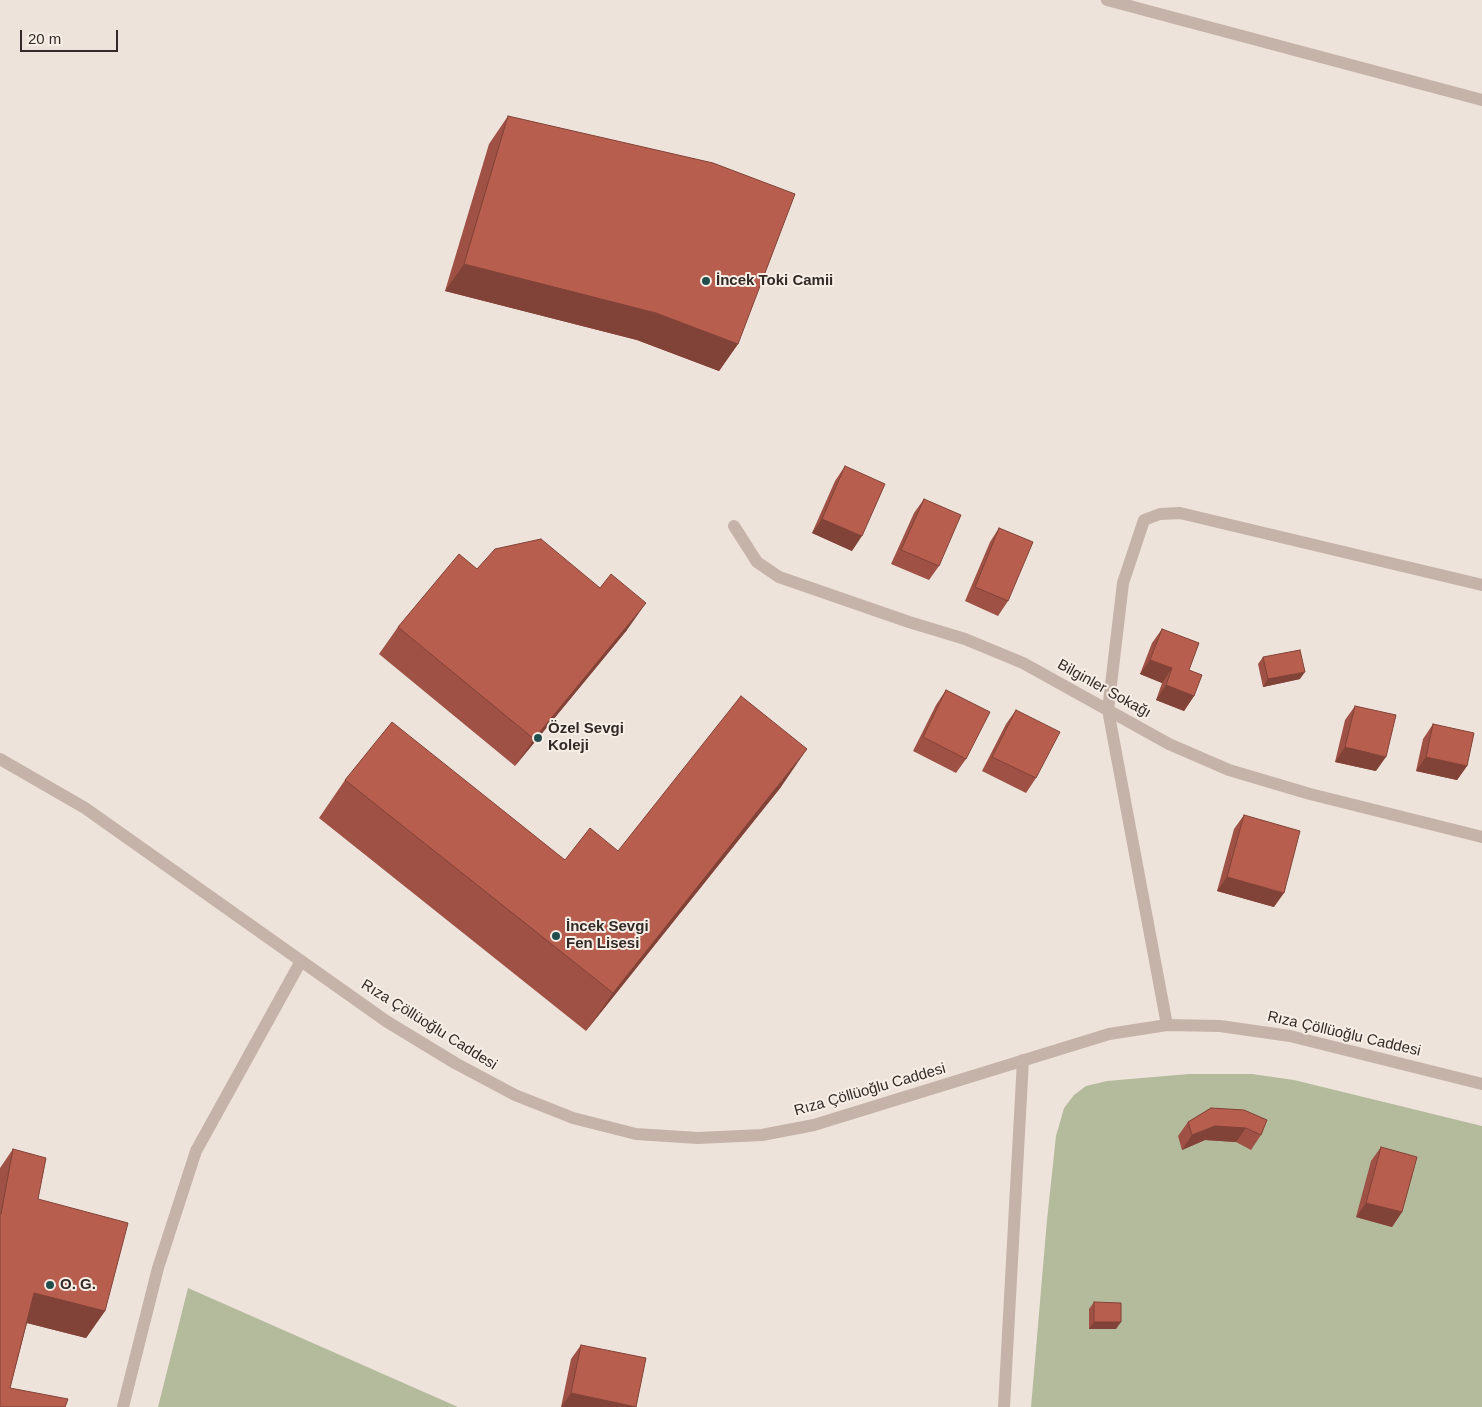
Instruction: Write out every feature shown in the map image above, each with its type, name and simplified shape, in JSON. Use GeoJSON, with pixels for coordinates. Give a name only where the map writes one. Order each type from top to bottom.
{"type":"FeatureCollection","features":[{"type":"Feature","properties":{"kind":"street"},"geometry":{"type":"LineString","coordinates":[[1107,0],[1482,100]]}},
{"type":"Feature","properties":{"kind":"street"},"geometry":{"type":"LineString","coordinates":[[1167,1025],[1108,710],[1123,583],[1144,520],[1160,514],[1180,513],[1482,585]]}},
{"type":"Feature","properties":{"kind":"street","name":"Bilginler Sokağı"},"geometry":{"type":"LineString","coordinates":[[734,526],[757,562],[779,577],[909,622],[965,639],[1023,663],[1169,744],[1229,770],[1310,794],[1482,837]]}},
{"type":"Feature","properties":{"kind":"street","name":"Rıza Çöllüoğlu Caddesi"},"geometry":{"type":"LineString","coordinates":[[0,759],[85,808],[386,1021],[455,1063],[506,1090],[573,1118],[636,1134],[698,1138],[762,1135],[814,1125],[1109,1034],[1167,1025],[1220,1026],[1290,1036],[1482,1084]]}},
{"type":"Feature","properties":{"kind":"street"},"geometry":{"type":"LineString","coordinates":[[123,1407],[158,1268],[196,1151],[301,961]]}},
{"type":"Feature","properties":{"kind":"street"},"geometry":{"type":"LineString","coordinates":[[1004,1407],[1023,1060]]}},
{"type":"Feature","properties":{"kind":"green space"},"geometry":{"type":"Polygon","coordinates":[[[1189,1074],[1252,1074],[1294,1080],[1482,1126],[1482,1407],[1031,1407],[1056,1136],[1064,1108],[1074,1095],[1086,1086],[1107,1081],[1189,1074]]]}},
{"type":"Feature","properties":{"kind":"green space"},"geometry":{"type":"Polygon","coordinates":[[[188,1288],[458,1407],[158,1407],[188,1288]]]}},
{"type":"Feature","properties":{"kind":"building"},"geometry":{"type":"Polygon","coordinates":[[[508,116],[713,163],[795,194],[738,344],[656,313],[464,264],[508,116]]]}},
{"type":"Feature","properties":{"kind":"building"},"geometry":{"type":"Polygon","coordinates":[[[845,466],[885,484],[862,536],[822,519],[845,466]]]}},
{"type":"Feature","properties":{"kind":"building"},"geometry":{"type":"Polygon","coordinates":[[[924,499],[961,515],[939,566],[901,550],[924,499]]]}},
{"type":"Feature","properties":{"kind":"building"},"geometry":{"type":"Polygon","coordinates":[[[999,528],[1033,542],[1008,601],[975,587],[999,528]]]}},
{"type":"Feature","properties":{"kind":"building"},"geometry":{"type":"Polygon","coordinates":[[[541,539],[600,588],[611,574],[646,603],[534,739],[398,627],[459,554],[477,569],[495,549],[541,539]]]}},
{"type":"Feature","properties":{"kind":"building"},"geometry":{"type":"Polygon","coordinates":[[[1162,629],[1199,643],[1189,670],[1202,675],[1194,696],[1166,685],[1172,668],[1150,660],[1162,629]]]}},
{"type":"Feature","properties":{"kind":"building"},"geometry":{"type":"Polygon","coordinates":[[[1300,650],[1305,672],[1268,679],[1263,657],[1300,650]]]}},
{"type":"Feature","properties":{"kind":"building"},"geometry":{"type":"Polygon","coordinates":[[[946,690],[990,712],[966,759],[923,737],[946,690]]]}},
{"type":"Feature","properties":{"kind":"building"},"geometry":{"type":"Polygon","coordinates":[[[741,696],[807,749],[613,993],[345,780],[392,722],[565,860],[590,828],[618,851],[741,696]]]}},
{"type":"Feature","properties":{"kind":"building"},"geometry":{"type":"Polygon","coordinates":[[[1355,706],[1396,715],[1386,757],[1345,747],[1355,706]]]}},
{"type":"Feature","properties":{"kind":"building"},"geometry":{"type":"Polygon","coordinates":[[[1016,710],[1060,732],[1036,778],[992,757],[1016,710]]]}},
{"type":"Feature","properties":{"kind":"building"},"geometry":{"type":"Polygon","coordinates":[[[1433,724],[1474,733],[1467,766],[1426,757],[1433,724]]]}},
{"type":"Feature","properties":{"kind":"building"},"geometry":{"type":"Polygon","coordinates":[[[1244,815],[1300,831],[1284,893],[1227,877],[1244,815]]]}},
{"type":"Feature","properties":{"kind":"building"},"geometry":{"type":"Polygon","coordinates":[[[1211,1108],[1244,1110],[1267,1120],[1261,1135],[1246,1128],[1215,1126],[1192,1135],[1188,1122],[1211,1108]]]}},
{"type":"Feature","properties":{"kind":"building"},"geometry":{"type":"Polygon","coordinates":[[[1381,1147],[1417,1157],[1402,1212],[1366,1203],[1381,1147]]]}},
{"type":"Feature","properties":{"kind":"building"},"geometry":{"type":"Polygon","coordinates":[[[13,1149],[46,1158],[38,1199],[128,1223],[105,1311],[34,1293],[10,1388],[68,1399],[65,1407],[0,1407],[0,1214],[13,1149]]]}},
{"type":"Feature","properties":{"kind":"building"},"geometry":{"type":"Polygon","coordinates":[[[1094,1302],[1121,1303],[1121,1322],[1094,1322],[1094,1302]]]}},
{"type":"Feature","properties":{"kind":"building"},"geometry":{"type":"Polygon","coordinates":[[[581,1345],[646,1358],[636,1407],[571,1393],[581,1345]]]}},
{"type":"Feature","properties":{"kind":"place","name":"İncek Toki Camii"},"geometry":{"type":"Point","coordinates":[706,281]}},
{"type":"Feature","properties":{"kind":"place","name":"Özel Sevgi Koleji"},"geometry":{"type":"Point","coordinates":[538,738]}},
{"type":"Feature","properties":{"kind":"place","name":"İncek Sevgi Fen Lisesi"},"geometry":{"type":"Point","coordinates":[556,936]}},
{"type":"Feature","properties":{"kind":"place","name":"O. G."},"geometry":{"type":"Point","coordinates":[50,1285]}}]}
